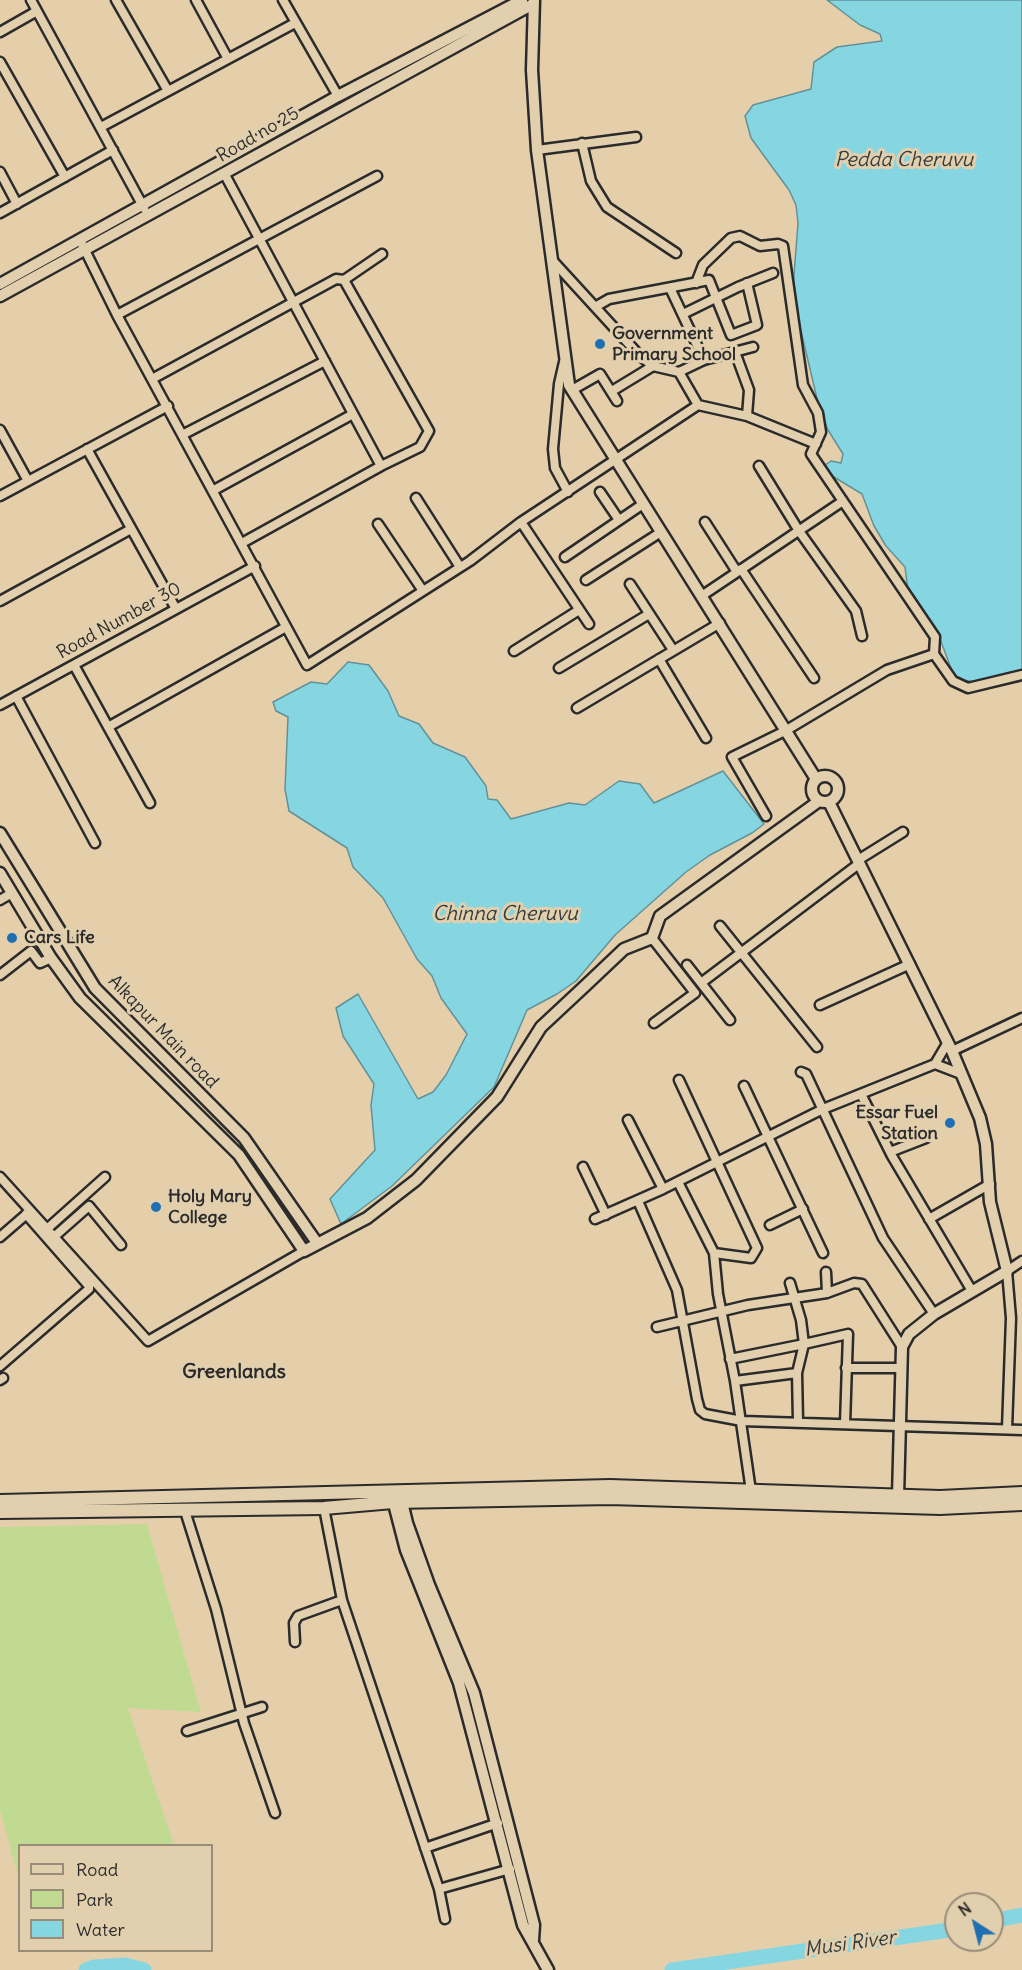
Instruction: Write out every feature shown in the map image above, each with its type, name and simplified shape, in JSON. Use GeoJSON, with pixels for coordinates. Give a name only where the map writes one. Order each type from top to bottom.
{"type":"FeatureCollection","features":[{"type":"Feature","properties":{"kind":"main road"},"geometry":{"type":"LineString","coordinates":[[0,1512],[324,1508],[396,1496],[610,1486],[940,1497],[1022,1492]]}},
{"type":"Feature","properties":{"kind":"main road"},"geometry":{"type":"LineString","coordinates":[[0,1501],[396,1496],[610,1498],[940,1508],[1022,1504]]}},
{"type":"Feature","properties":{"kind":"street"},"geometry":{"type":"LineString","coordinates":[[31,0],[148,216]]}},
{"type":"Feature","properties":{"kind":"street"},"geometry":{"type":"LineString","coordinates":[[116,0],[168,91]]}},
{"type":"Feature","properties":{"kind":"street"},"geometry":{"type":"LineString","coordinates":[[196,0],[228,59]]}},
{"type":"Feature","properties":{"kind":"street"},"geometry":{"type":"LineString","coordinates":[[283,0],[338,96]]}},
{"type":"Feature","properties":{"kind":"street","name":"Road no 25"},"geometry":{"type":"LineString","coordinates":[[0,284],[148,216],[522,0]]}},
{"type":"Feature","properties":{"kind":"street"},"geometry":{"type":"LineString","coordinates":[[534,2],[532,70],[537,150],[565,358],[572,390],[614,460],[703,595],[816,779]]}},
{"type":"Feature","properties":{"kind":"street","name":"Road no 25"},"geometry":{"type":"LineString","coordinates":[[0,296],[83,246],[143,206],[338,96],[406,66],[534,2]]}},
{"type":"Feature","properties":{"kind":"street"},"geometry":{"type":"LineString","coordinates":[[0,32],[37,11]]}},
{"type":"Feature","properties":{"kind":"street"},"geometry":{"type":"LineString","coordinates":[[101,127],[296,23]]}},
{"type":"Feature","properties":{"kind":"street"},"geometry":{"type":"LineString","coordinates":[[0,62],[65,177]]}},
{"type":"Feature","properties":{"kind":"street"},"geometry":{"type":"LineString","coordinates":[[537,150],[636,136]]}},
{"type":"Feature","properties":{"kind":"street"},"geometry":{"type":"LineString","coordinates":[[582,143],[591,181],[607,207],[676,253]]}},
{"type":"Feature","properties":{"kind":"street"},"geometry":{"type":"LineString","coordinates":[[0,213],[113,150]]}},
{"type":"Feature","properties":{"kind":"street"},"geometry":{"type":"LineString","coordinates":[[0,172],[17,204]]}},
{"type":"Feature","properties":{"kind":"street"},"geometry":{"type":"LineString","coordinates":[[224,173],[381,466]]}},
{"type":"Feature","properties":{"kind":"street"},"geometry":{"type":"LineString","coordinates":[[117,315],[377,176]]}},
{"type":"Feature","properties":{"kind":"street"},"geometry":{"type":"LineString","coordinates":[[696,283],[703,265],[731,238],[740,236],[760,246],[778,244],[783,246],[803,385],[818,413],[821,432],[812,454],[935,637],[934,654],[953,681],[968,688],[1022,675]]}},
{"type":"Feature","properties":{"kind":"street"},"geometry":{"type":"LineString","coordinates":[[83,246],[117,315],[184,434],[307,665],[460,567],[521,522],[698,405],[747,416],[816,444]]}},
{"type":"Feature","properties":{"kind":"street"},"geometry":{"type":"LineString","coordinates":[[153,379],[336,279],[344,279],[382,255]]}},
{"type":"Feature","properties":{"kind":"street"},"geometry":{"type":"LineString","coordinates":[[553,261],[653,366],[679,372],[704,360],[753,347]]}},
{"type":"Feature","properties":{"kind":"street"},"geometry":{"type":"LineString","coordinates":[[683,314],[773,273]]}},
{"type":"Feature","properties":{"kind":"street"},"geometry":{"type":"LineString","coordinates":[[242,543],[420,447],[429,431],[344,279]]}},
{"type":"Feature","properties":{"kind":"street"},"geometry":{"type":"LineString","coordinates":[[595,307],[609,299],[709,280],[731,335],[757,325],[747,283]]}},
{"type":"Feature","properties":{"kind":"street"},"geometry":{"type":"LineString","coordinates":[[670,288],[704,360]]}},
{"type":"Feature","properties":{"kind":"street"},"geometry":{"type":"LineString","coordinates":[[735,352],[749,390],[747,416]]}},
{"type":"Feature","properties":{"kind":"street"},"geometry":{"type":"LineString","coordinates":[[565,358],[559,384],[553,449],[555,468],[568,492]]}},
{"type":"Feature","properties":{"kind":"street"},"geometry":{"type":"LineString","coordinates":[[184,434],[325,361]]}},
{"type":"Feature","properties":{"kind":"street"},"geometry":{"type":"LineString","coordinates":[[612,392],[653,366]]}},
{"type":"Feature","properties":{"kind":"street"},"geometry":{"type":"LineString","coordinates":[[679,372],[698,405]]}},
{"type":"Feature","properties":{"kind":"street"},"geometry":{"type":"LineString","coordinates":[[572,390],[600,374],[617,401]]}},
{"type":"Feature","properties":{"kind":"street"},"geometry":{"type":"LineString","coordinates":[[0,496],[168,406]]}},
{"type":"Feature","properties":{"kind":"street"},"geometry":{"type":"LineString","coordinates":[[214,490],[353,414]]}},
{"type":"Feature","properties":{"kind":"street"},"geometry":{"type":"LineString","coordinates":[[0,429],[28,481]]}},
{"type":"Feature","properties":{"kind":"street"},"geometry":{"type":"LineString","coordinates":[[87,449],[176,609]]}},
{"type":"Feature","properties":{"kind":"street"},"geometry":{"type":"LineString","coordinates":[[759,466],[798,531],[856,611],[862,636]]}},
{"type":"Feature","properties":{"kind":"street"},"geometry":{"type":"LineString","coordinates":[[600,492],[619,520]]}},
{"type":"Feature","properties":{"kind":"street"},"geometry":{"type":"LineString","coordinates":[[416,498],[460,567]]}},
{"type":"Feature","properties":{"kind":"street"},"geometry":{"type":"LineString","coordinates":[[703,595],[843,501]]}},
{"type":"Feature","properties":{"kind":"street"},"geometry":{"type":"LineString","coordinates":[[565,557],[643,504]]}},
{"type":"Feature","properties":{"kind":"street"},"geometry":{"type":"LineString","coordinates":[[521,522],[588,624]]}},
{"type":"Feature","properties":{"kind":"street"},"geometry":{"type":"LineString","coordinates":[[705,522],[814,678]]}},
{"type":"Feature","properties":{"kind":"street"},"geometry":{"type":"LineString","coordinates":[[378,524],[423,591]]}},
{"type":"Feature","properties":{"kind":"street"},"geometry":{"type":"LineString","coordinates":[[0,601],[131,529]]}},
{"type":"Feature","properties":{"kind":"street"},"geometry":{"type":"LineString","coordinates":[[586,580],[661,532]]}},
{"type":"Feature","properties":{"kind":"street","name":"Road Number 30"},"geometry":{"type":"LineString","coordinates":[[0,705],[255,566]]}},
{"type":"Feature","properties":{"kind":"street"},"geometry":{"type":"LineString","coordinates":[[630,584],[673,650]]}},
{"type":"Feature","properties":{"kind":"street"},"geometry":{"type":"LineString","coordinates":[[514,651],[579,610]]}},
{"type":"Feature","properties":{"kind":"street"},"geometry":{"type":"LineString","coordinates":[[559,668],[649,614]]}},
{"type":"Feature","properties":{"kind":"street"},"geometry":{"type":"LineString","coordinates":[[577,708],[720,623]]}},
{"type":"Feature","properties":{"kind":"street"},"geometry":{"type":"LineString","coordinates":[[108,727],[286,627]]}},
{"type":"Feature","properties":{"kind":"street"},"geometry":{"type":"LineString","coordinates":[[766,816],[732,756],[785,731],[887,670],[934,654]]}},
{"type":"Feature","properties":{"kind":"street"},"geometry":{"type":"LineString","coordinates":[[659,659],[706,738]]}},
{"type":"Feature","properties":{"kind":"street"},"geometry":{"type":"LineString","coordinates":[[74,664],[150,803]]}},
{"type":"Feature","properties":{"kind":"street"},"geometry":{"type":"LineString","coordinates":[[16,696],[95,843]]}},
{"type":"Feature","properties":{"kind":"street"},"geometry":{"type":"LineString","coordinates":[[29,1212],[48,1228],[148,1341],[317,1243],[367,1218],[416,1180],[497,1097],[541,1028],[624,949],[652,938],[660,916],[838,792],[837,783],[827,776],[816,779]]}},
{"type":"Feature","properties":{"kind":"street"},"geometry":{"type":"LineString","coordinates":[[816,779],[812,791],[824,802],[859,862],[950,1047],[982,1125],[990,1184],[990,1202],[1007,1271],[1011,1318],[1006,1429]]}},
{"type":"Feature","properties":{"kind":"street"},"geometry":{"type":"LineString","coordinates":[[701,983],[859,862],[903,832]]}},
{"type":"Feature","properties":{"kind":"street","name":"Alkapur Main road"},"geometry":{"type":"LineString","coordinates":[[0,833],[100,994],[244,1138],[317,1243]]}},
{"type":"Feature","properties":{"kind":"street","name":"Alkapur Main road"},"geometry":{"type":"LineString","coordinates":[[0,873],[51,958],[87,1006],[238,1155],[304,1251]]}},
{"type":"Feature","properties":{"kind":"street"},"geometry":{"type":"LineString","coordinates":[[0,900],[12,893]]}},
{"type":"Feature","properties":{"kind":"street"},"geometry":{"type":"LineString","coordinates":[[720,926],[818,1047]]}},
{"type":"Feature","properties":{"kind":"street"},"geometry":{"type":"LineString","coordinates":[[652,938],[695,993],[654,1023]]}},
{"type":"Feature","properties":{"kind":"street"},"geometry":{"type":"LineString","coordinates":[[0,975],[31,951],[40,963],[51,958]]}},
{"type":"Feature","properties":{"kind":"street"},"geometry":{"type":"LineString","coordinates":[[820,1005],[910,964]]}},
{"type":"Feature","properties":{"kind":"street"},"geometry":{"type":"LineString","coordinates":[[687,965],[730,1020]]}},
{"type":"Feature","properties":{"kind":"street"},"geometry":{"type":"LineString","coordinates":[[87,1006],[100,994]]}},
{"type":"Feature","properties":{"kind":"street"},"geometry":{"type":"LineString","coordinates":[[595,1220],[678,1182],[823,1109],[934,1064],[950,1047],[1022,1018]]}},
{"type":"Feature","properties":{"kind":"street"},"geometry":{"type":"LineString","coordinates":[[934,1064],[961,1074]]}},
{"type":"Feature","properties":{"kind":"street"},"geometry":{"type":"LineString","coordinates":[[801,1072],[806,1074],[883,1238],[934,1314]]}},
{"type":"Feature","properties":{"kind":"street"},"geometry":{"type":"LineString","coordinates":[[679,1080],[757,1248],[751,1258],[714,1253]]}},
{"type":"Feature","properties":{"kind":"street"},"geometry":{"type":"LineString","coordinates":[[744,1086],[824,1253]]}},
{"type":"Feature","properties":{"kind":"street"},"geometry":{"type":"LineString","coordinates":[[861,1094],[890,1152],[972,1291]]}},
{"type":"Feature","properties":{"kind":"street"},"geometry":{"type":"LineString","coordinates":[[628,1120],[663,1189]]}},
{"type":"Feature","properties":{"kind":"street"},"geometry":{"type":"LineString","coordinates":[[890,1152],[926,1138]]}},
{"type":"Feature","properties":{"kind":"street"},"geometry":{"type":"LineString","coordinates":[[583,1167],[606,1215]]}},
{"type":"Feature","properties":{"kind":"street"},"geometry":{"type":"LineString","coordinates":[[0,1177],[89,1286],[0,1366]]}},
{"type":"Feature","properties":{"kind":"street"},"geometry":{"type":"LineString","coordinates":[[48,1228],[105,1177]]}},
{"type":"Feature","properties":{"kind":"street"},"geometry":{"type":"LineString","coordinates":[[678,1182],[714,1253],[721,1312],[742,1421],[751,1491]]}},
{"type":"Feature","properties":{"kind":"street"},"geometry":{"type":"LineString","coordinates":[[929,1219],[990,1184]]}},
{"type":"Feature","properties":{"kind":"street"},"geometry":{"type":"LineString","coordinates":[[638,1201],[674,1283],[700,1410],[705,1414],[742,1421],[1022,1430]]}},
{"type":"Feature","properties":{"kind":"street"},"geometry":{"type":"LineString","coordinates":[[55,1236],[89,1206],[122,1245]]}},
{"type":"Feature","properties":{"kind":"street"},"geometry":{"type":"LineString","coordinates":[[770,1225],[803,1209]]}},
{"type":"Feature","properties":{"kind":"street"},"geometry":{"type":"LineString","coordinates":[[0,1237],[29,1212]]}},
{"type":"Feature","properties":{"kind":"street"},"geometry":{"type":"LineString","coordinates":[[898,1496],[902,1347],[909,1334],[934,1314],[1022,1262]]}},
{"type":"Feature","properties":{"kind":"street"},"geometry":{"type":"LineString","coordinates":[[826,1272],[827,1293]]}},
{"type":"Feature","properties":{"kind":"street"},"geometry":{"type":"LineString","coordinates":[[790,1283],[804,1344],[796,1373],[798,1421]]}},
{"type":"Feature","properties":{"kind":"street"},"geometry":{"type":"LineString","coordinates":[[657,1327],[721,1312],[827,1293],[854,1283],[862,1284],[902,1347]]}},
{"type":"Feature","properties":{"kind":"street"},"geometry":{"type":"LineString","coordinates":[[730,1359],[848,1334],[845,1424]]}},
{"type":"Feature","properties":{"kind":"street"},"geometry":{"type":"LineString","coordinates":[[846,1368],[902,1368]]}},
{"type":"Feature","properties":{"kind":"street"},"geometry":{"type":"LineString","coordinates":[[735,1381],[796,1373]]}},
{"type":"Feature","properties":{"kind":"street"},"geometry":{"type":"LineString","coordinates":[[396,1496],[414,1556],[463,1679],[534,1925],[533,1940]]}},
{"type":"Feature","properties":{"kind":"street"},"geometry":{"type":"LineString","coordinates":[[324,1508],[342,1600],[439,1889],[445,1919]]}},
{"type":"Feature","properties":{"kind":"street"},"geometry":{"type":"LineString","coordinates":[[185,1511],[216,1609],[242,1713],[275,1813]]}},
{"type":"Feature","properties":{"kind":"street"},"geometry":{"type":"LineString","coordinates":[[295,1642],[294,1623],[298,1616],[342,1600]]}},
{"type":"Feature","properties":{"kind":"street"},"geometry":{"type":"LineString","coordinates":[[187,1731],[261,1707]]}},
{"type":"Feature","properties":{"kind":"street"},"geometry":{"type":"LineString","coordinates":[[489,1773],[498,1823],[523,1925],[546,1965]]}},
{"type":"Feature","properties":{"kind":"street"},"geometry":{"type":"LineString","coordinates":[[425,1848],[498,1823]]}},
{"type":"Feature","properties":{"kind":"street"},"geometry":{"type":"LineString","coordinates":[[439,1889],[510,1869]]}},
{"type":"Feature","properties":{"kind":"green space"},"geometry":{"type":"Polygon","coordinates":[[[147,1524],[201,1712],[128,1708],[174,1844],[18,1844],[18,1875],[0,1811],[0,1527],[147,1524]]]}},
{"type":"Feature","properties":{"kind":"water","name":"Pedda Cheruvu"},"geometry":{"type":"Polygon","coordinates":[[[827,0],[1022,0],[1022,673],[977,682],[962,680],[954,676],[937,631],[908,591],[905,567],[886,546],[874,526],[862,494],[829,474],[825,465],[831,461],[841,463],[843,454],[828,430],[819,407],[797,314],[793,288],[798,223],[796,205],[789,190],[751,138],[745,116],[753,105],[811,89],[814,62],[837,47],[882,41],[880,34],[860,25],[827,0]]]}},
{"type":"Feature","properties":{"kind":"water","name":"Chinna Cheruvu"},"geometry":{"type":"Polygon","coordinates":[[[348,662],[369,665],[388,691],[399,716],[419,724],[433,743],[465,757],[486,786],[488,799],[497,800],[511,819],[569,803],[585,805],[619,781],[640,784],[654,803],[723,771],[764,824],[752,833],[710,855],[686,872],[615,935],[576,981],[527,1010],[494,1087],[392,1186],[341,1224],[330,1199],[375,1150],[371,1105],[374,1084],[343,1036],[336,1008],[358,994],[418,1099],[433,1092],[446,1075],[467,1034],[441,998],[432,976],[417,959],[383,898],[353,867],[347,848],[289,811],[285,789],[288,717],[276,711],[273,702],[311,682],[327,684],[348,662]]]}},
{"type":"Feature","properties":{"kind":"waterway","name":"Musi River"},"geometry":{"type":"LineString","coordinates":[[1004,1919],[1022,1915]]}},
{"type":"Feature","properties":{"kind":"waterway","name":"Musi River"},"geometry":{"type":"LineString","coordinates":[[672,1970],[944,1931]]}},
{"type":"Feature","properties":{"kind":"waterway","name":"Musi River"},"geometry":{"type":"LineString","coordinates":[[86,1970],[94,1967],[125,1965],[144,1970]]}},
{"type":"Feature","properties":{"kind":"place","name":"Government Primary School"},"geometry":{"type":"Point","coordinates":[600,344]}},
{"type":"Feature","properties":{"kind":"place","name":"Cars Life"},"geometry":{"type":"Point","coordinates":[12,938]}},
{"type":"Feature","properties":{"kind":"place","name":"Essar Fuel Station"},"geometry":{"type":"Point","coordinates":[950,1123]}},
{"type":"Feature","properties":{"kind":"place","name":"Holy Mary College"},"geometry":{"type":"Point","coordinates":[156,1207]}},
{"type":"Feature","properties":{"kind":"district","name":"Greenlands"},"geometry":{"type":"Point","coordinates":[234,1372]}}]}
